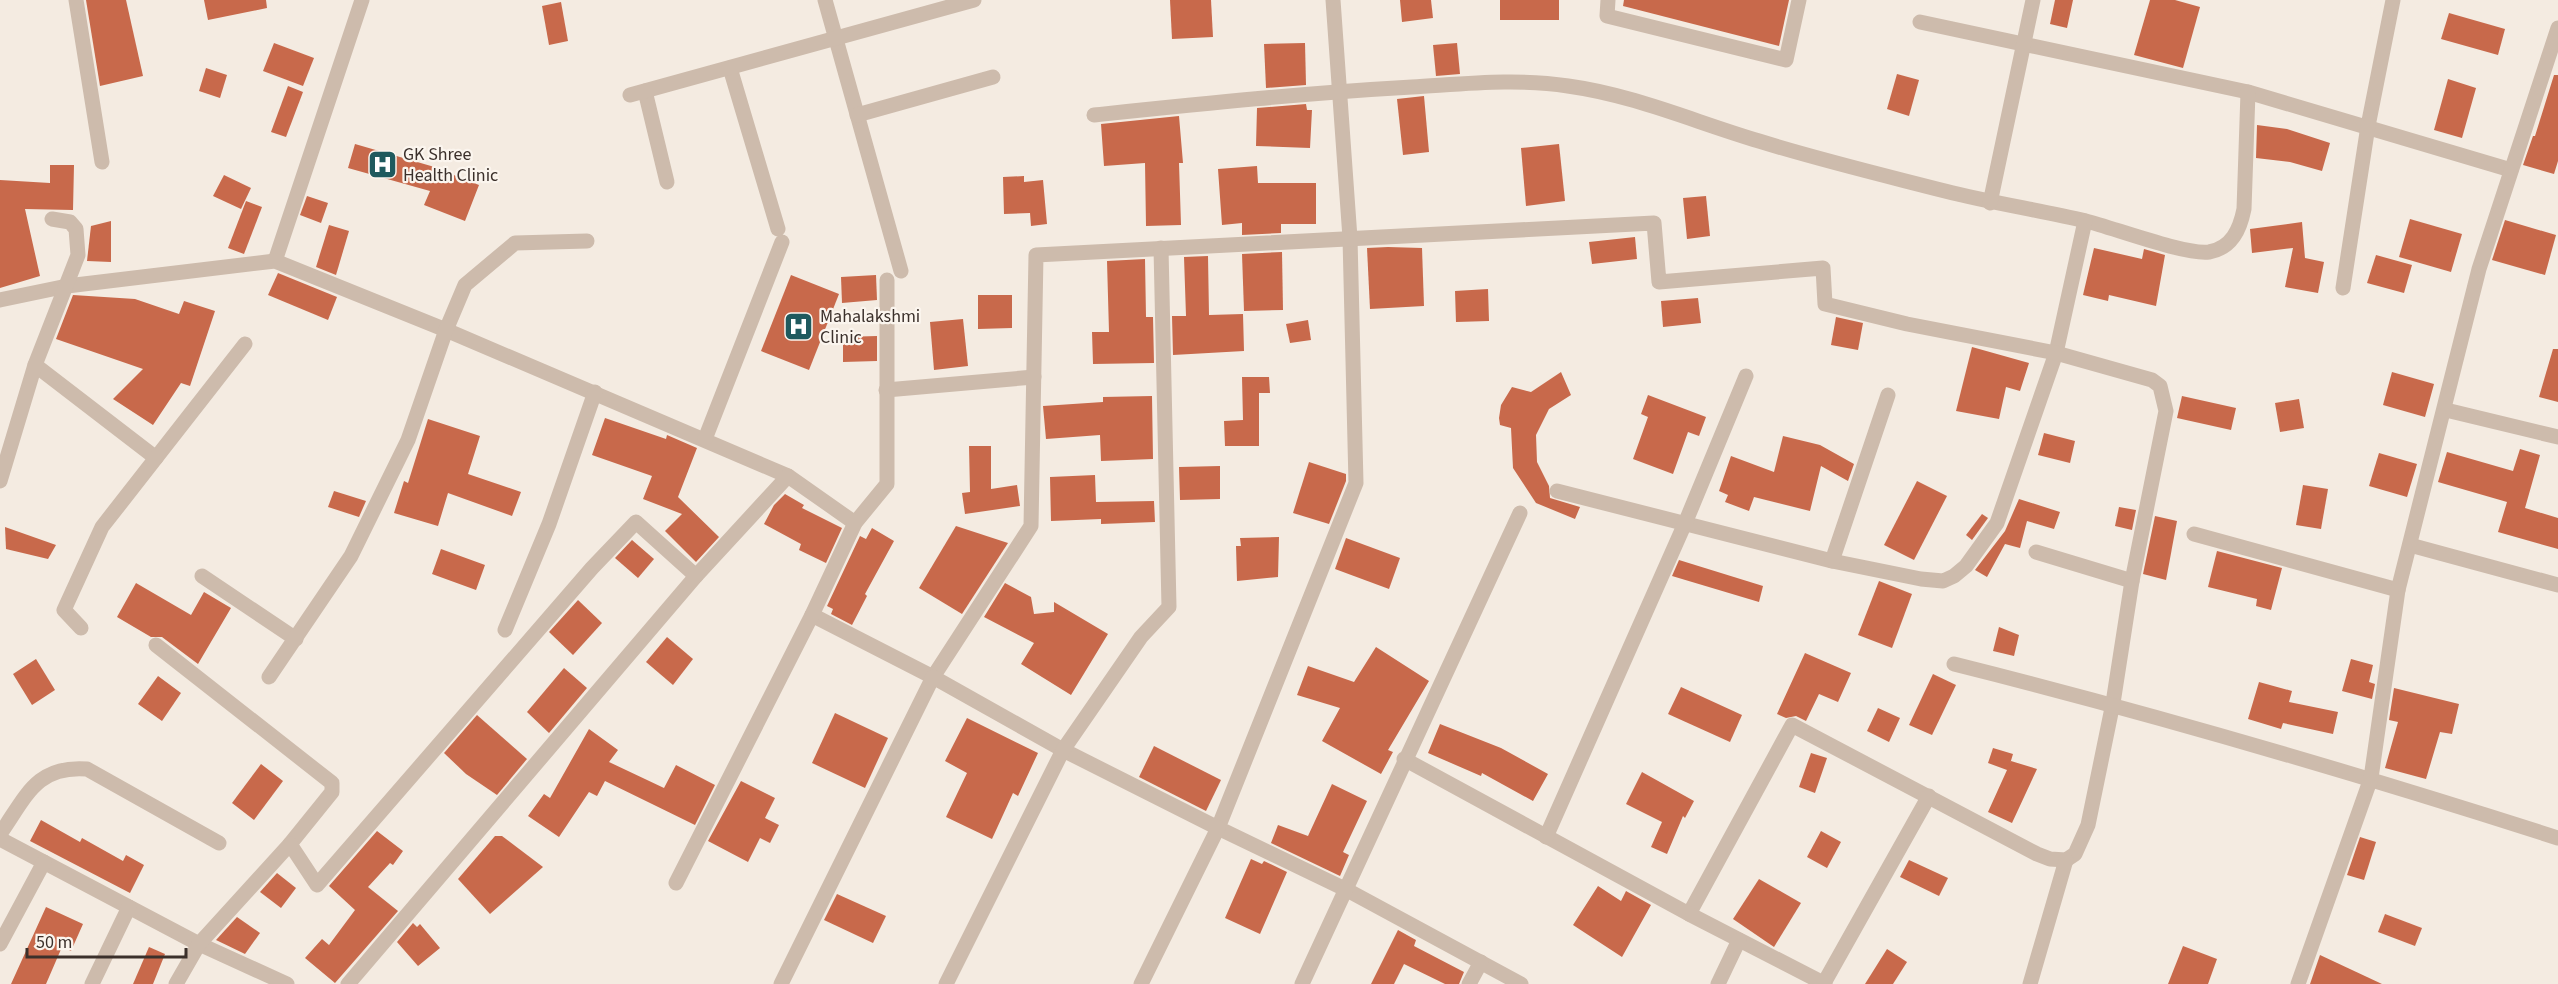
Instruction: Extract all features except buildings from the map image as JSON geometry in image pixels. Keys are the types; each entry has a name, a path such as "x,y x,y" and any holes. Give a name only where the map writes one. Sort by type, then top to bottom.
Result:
{"street":[{"path":"76,0 102,162"},
{"path":"275,261 362,0"},
{"path":"825,0 901,271"},
{"path":"668,182 638,93 974,0"},
{"path":"1141,984 1218,828 1356,483 1350,238 1333,0"},
{"path":"1608,0 1607,16 1786,60 1799,0"},
{"path":"1990,203 2033,0"},
{"path":"2343,288 2368,126 2394,0"},
{"path":"1920,22 2248,92 2511,170"},
{"path":"2298,984 2371,778 2398,590 2446,410 2479,269 2558,28"},
{"path":"705,439 780,236 730,68"},
{"path":"857,115 993,77"},
{"path":"1094,115 1339,91 1504,82 1567,86 1632,99 1760,142 1990,203 2085,221 2189,250 2207,252 2221,248 2235,237 2244,209 2248,92"},
{"path":"0,481 35,365 78,255 76,229 70,222 52,219"},
{"path":"1557,491 1686,521 1832,561 1943,581 1966,566 1997,523 2056,353 2085,221"},
{"path":"781,984 933,677 1030,526 1036,255 1654,223 1659,282 1823,267 1825,304 1907,324 2056,353 2152,380 2160,386 2166,411 2132,581 2113,704 2088,825 2075,854 2066,860 2050,859 2037,854 1792,725 1689,914"},
{"path":"269,677 351,556 403,451 446,330 465,285 515,243 587,241"},
{"path":"946,984 1063,750 1142,637 1169,607 1161,248"},
{"path":"0,300 67,286 275,261 595,392 788,476 855,523"},
{"path":"676,883 812,615 855,523 886,484 887,280"},
{"path":"81,628 64,610 102,527 245,344"},
{"path":"35,365 156,458"},
{"path":"1546,837 1686,521 1746,376"},
{"path":"886,390 1034,377"},
{"path":"505,630 549,524 595,392"},
{"path":"1832,561 1888,395"},
{"path":"2446,410 2558,437"},
{"path":"348,984 696,576 788,476"},
{"path":"1302,984 1347,890 1404,759 1520,513"},
{"path":"290,844 317,885 592,568 636,522 696,576"},
{"path":"2194,534 2398,590"},
{"path":"2410,545 2558,585"},
{"path":"2036,552 2132,581"},
{"path":"202,576 296,639"},
{"path":"812,615 933,677 1063,750 1347,890 1521,984"},
{"path":"156,645 332,783 332,792 290,844 199,944 176,984"},
{"path":"1954,664 2113,704 2371,778 2558,838"},
{"path":"1404,759 1689,914 1824,984 1929,796"},
{"path":"0,834 45,775 68,767 87,769 219,843"},
{"path":"0,839 199,944 285,984"},
{"path":"2030,984 2066,860"},
{"path":"0,944 44,862"},
{"path":"92,984 129,908"},
{"path":"1718,984 1739,940"},
{"path":"1469,984 1481,962"}],"place":[{"name":"GK Shree Health Clinic","path":"382,164"},
{"name":"Mahalakshmi Clinic","path":"799,326"}]}
